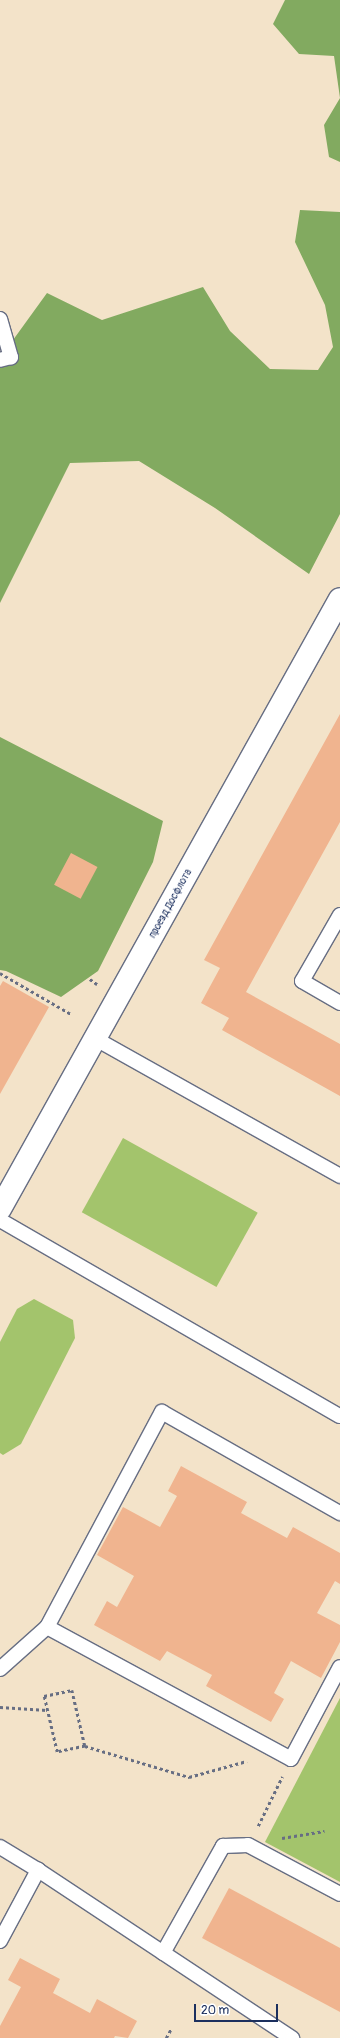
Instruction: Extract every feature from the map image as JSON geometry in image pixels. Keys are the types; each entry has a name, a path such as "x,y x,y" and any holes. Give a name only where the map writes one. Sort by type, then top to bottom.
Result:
{"street":[{"name":"проезд Досфлота","path":"0,1209 340,599"}],"lane":[{"path":"0,319 11,357 0,360"},
{"path":"340,915 302,981 340,1003"},
{"path":"96,1039 340,1176"},
{"path":"0,1220 340,1416"},
{"path":"0,1669 47,1627 162,1412 340,1513"},
{"path":"47,1627 292,1759 340,1667"},
{"path":"163,1953 223,1846 248,1845 340,1894"},
{"path":"0,1847 38,1870 292,2038"},
{"path":"0,1941 38,1870"}],"path":[{"path":"0,974 71,1014"},
{"path":"90,979 98,984"},
{"path":"85,1746 72,1690 44,1696 57,1752 85,1746 189,1777 278,1752"},
{"path":"0,1707 47,1710"},
{"path":"248,1845 292,1759"},
{"path":"248,1845 324,1831"},
{"path":"166,2038 171,2029"}],"green space":[{"path":"285,0 340,0 340,98 334,56 299,54 273,24"},
{"path":"340,98 340,162 329,157 324,125"},
{"path":"300,210 340,212 340,514 309,574 215,508 139,461 70,463 0,603 0,358 47,293 102,320 203,287 230,331 270,369 318,370 333,347 325,305 295,242"},
{"path":"0,737 163,821 153,862 98,971 61,997 6,971 0,970"},
{"path":"123,1138 258,1213 216,1287 82,1212"},
{"path":"34,1299 73,1320 75,1338 21,1444 3,1455 0,1453 0,1342 17,1309"},
{"path":"340,1698 340,1882 265,1842"}],"building":[{"path":"340,714 340,822 246,992 340,1044 340,1096 222,1030 229,1018 201,1003 220,968 204,960"},
{"path":"71,853 97,867 81,899 54,885"},
{"path":"3,981 49,1007 0,1094 0,986"},
{"path":"181,1466 247,1502 241,1513 287,1538 293,1527 340,1553 340,1584 335,1581 317,1613 340,1625 340,1642 321,1678 291,1661 274,1693 284,1699 271,1722 206,1686 212,1675 167,1651 160,1661 94,1625 107,1601 117,1607 134,1576 97,1555 123,1507 160,1527 177,1496 168,1491"},
{"path":"229,1888 340,1948 340,2012 202,1938"},
{"path":"20,1958 60,1979 53,1993 90,2013 97,1999 137,2021 128,2038 115,2036 114,2038 0,2038 0,2026 21,1987 8,1980"}]}
